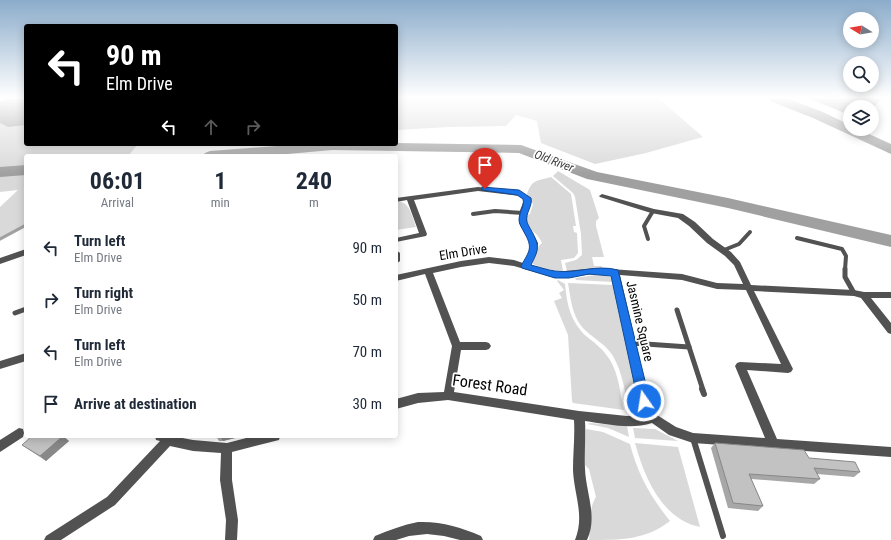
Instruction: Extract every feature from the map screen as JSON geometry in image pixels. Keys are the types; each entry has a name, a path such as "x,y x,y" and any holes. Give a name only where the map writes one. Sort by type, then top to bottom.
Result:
{"street":[{"path":"398,200 473,189 522,194 527,198 528,203 523,213 524,228 534,243 534,252 526,266"},
{"path":"602,196 653,211 680,216 692,224 710,241 724,250 736,264 788,369 740,366 773,443"},
{"path":"398,240 423,234 410,198"},
{"path":"0,261 24,253"},
{"name":"Elm Drive","path":"398,278 476,261 489,260 505,261 555,275 569,275 589,271 615,273"},
{"name":"Elm Drive","path":"428,272 457,346"},
{"name":"Jasmine Square","path":"891,295 864,295 854,293 718,286 682,277 615,273 644,401 653,418 673,431 693,438 891,452"},
{"path":"864,295 891,330"},
{"path":"448,396 457,346 486,346"},
{"path":"0,365 24,358"},
{"name":"Forest Road","path":"398,403 418,398 448,396 579,416 644,422 653,418"},
{"path":"579,416 579,471 585,514 585,528 581,540"},
{"path":"0,447 19,433"},
{"path":"50,540 111,501 164,438 206,446 227,448 267,438"},
{"path":"227,448 226,480 232,520 231,540"},
{"path":"379,540 409,530 436,528 451,531 477,540"}],"lane":[{"path":"473,214 494,211 523,213"},
{"path":"648,240 644,226 653,211"},
{"path":"724,250 739,244 750,232"},
{"path":"797,238 842,249 846,256 845,277 854,293"},
{"path":"15,313 24,310"},
{"path":"677,310 704,394"},
{"path":"631,343 689,347"},
{"path":"693,438 723,536"}],"shaded area":[{"path":"0,123 24,123 24,146 136,146 130,154 24,154 24,228 0,241 0,207 18,190 0,192"},
{"path":"0,123 24,123 24,125 8,127"},
{"path":"398,123 509,123 506,126 398,130"},
{"path":"537,123 687,123 703,137 646,153 595,164 541,143"},
{"path":"558,171 590,190 599,218 596,221 596,226 604,257 592,257 594,266 602,266 602,268 567,271 565,263 576,260 582,255 581,234 575,197 573,193 553,176"},
{"path":"551,177 571,194 576,226 573,226 574,232 577,233 578,253 574,258 561,260 563,271 544,269 533,264 537,250 542,243 528,225 526,216 530,214 533,204 527,194 529,189 536,181"},
{"path":"398,202 401,202 407,206 410,210 416,227 398,230"},
{"path":"602,274 610,277 613,282 576,280 575,278"},
{"path":"558,280 565,284 568,305 576,324 610,360 617,378 624,410 573,403 568,335 554,301 562,298 559,293 564,290 557,281"},
{"path":"568,283 613,285 640,404 640,408 634,415 629,415 622,377 613,356 604,345 581,326 575,315"},
{"path":"587,424 627,426 629,437 608,428"},
{"path":"633,428 655,429 678,441 635,438"},
{"path":"586,429 603,432 630,444 637,466 646,485 656,503 670,521 652,532 632,538 589,540 591,512 593,502 596,497 589,469 583,463"},
{"path":"635,443 678,447 700,527 686,522 665,506 649,482 643,469"}],"building":[{"path":"30,438 61,438 40,456 22,445"},
{"path":"715,443 804,450 809,458 855,462 860,472 814,468 820,479 749,474 763,506 733,503"}],"waterway":[{"path":"835,123 891,150"},
{"name":"Old River","path":"234,154 332,146"},
{"name":"Old River","path":"332,146 521,149 593,176 728,203 891,241"},
{"name":"Old River","path":"0,172 24,170"},
{"path":"0,239 24,226"}],"route":[{"path":"485,189 519,193 527,198 528,203 523,213 523,223 524,228 534,243 534,252 526,266 555,275 569,275 589,271 615,273 644,401"}]}
